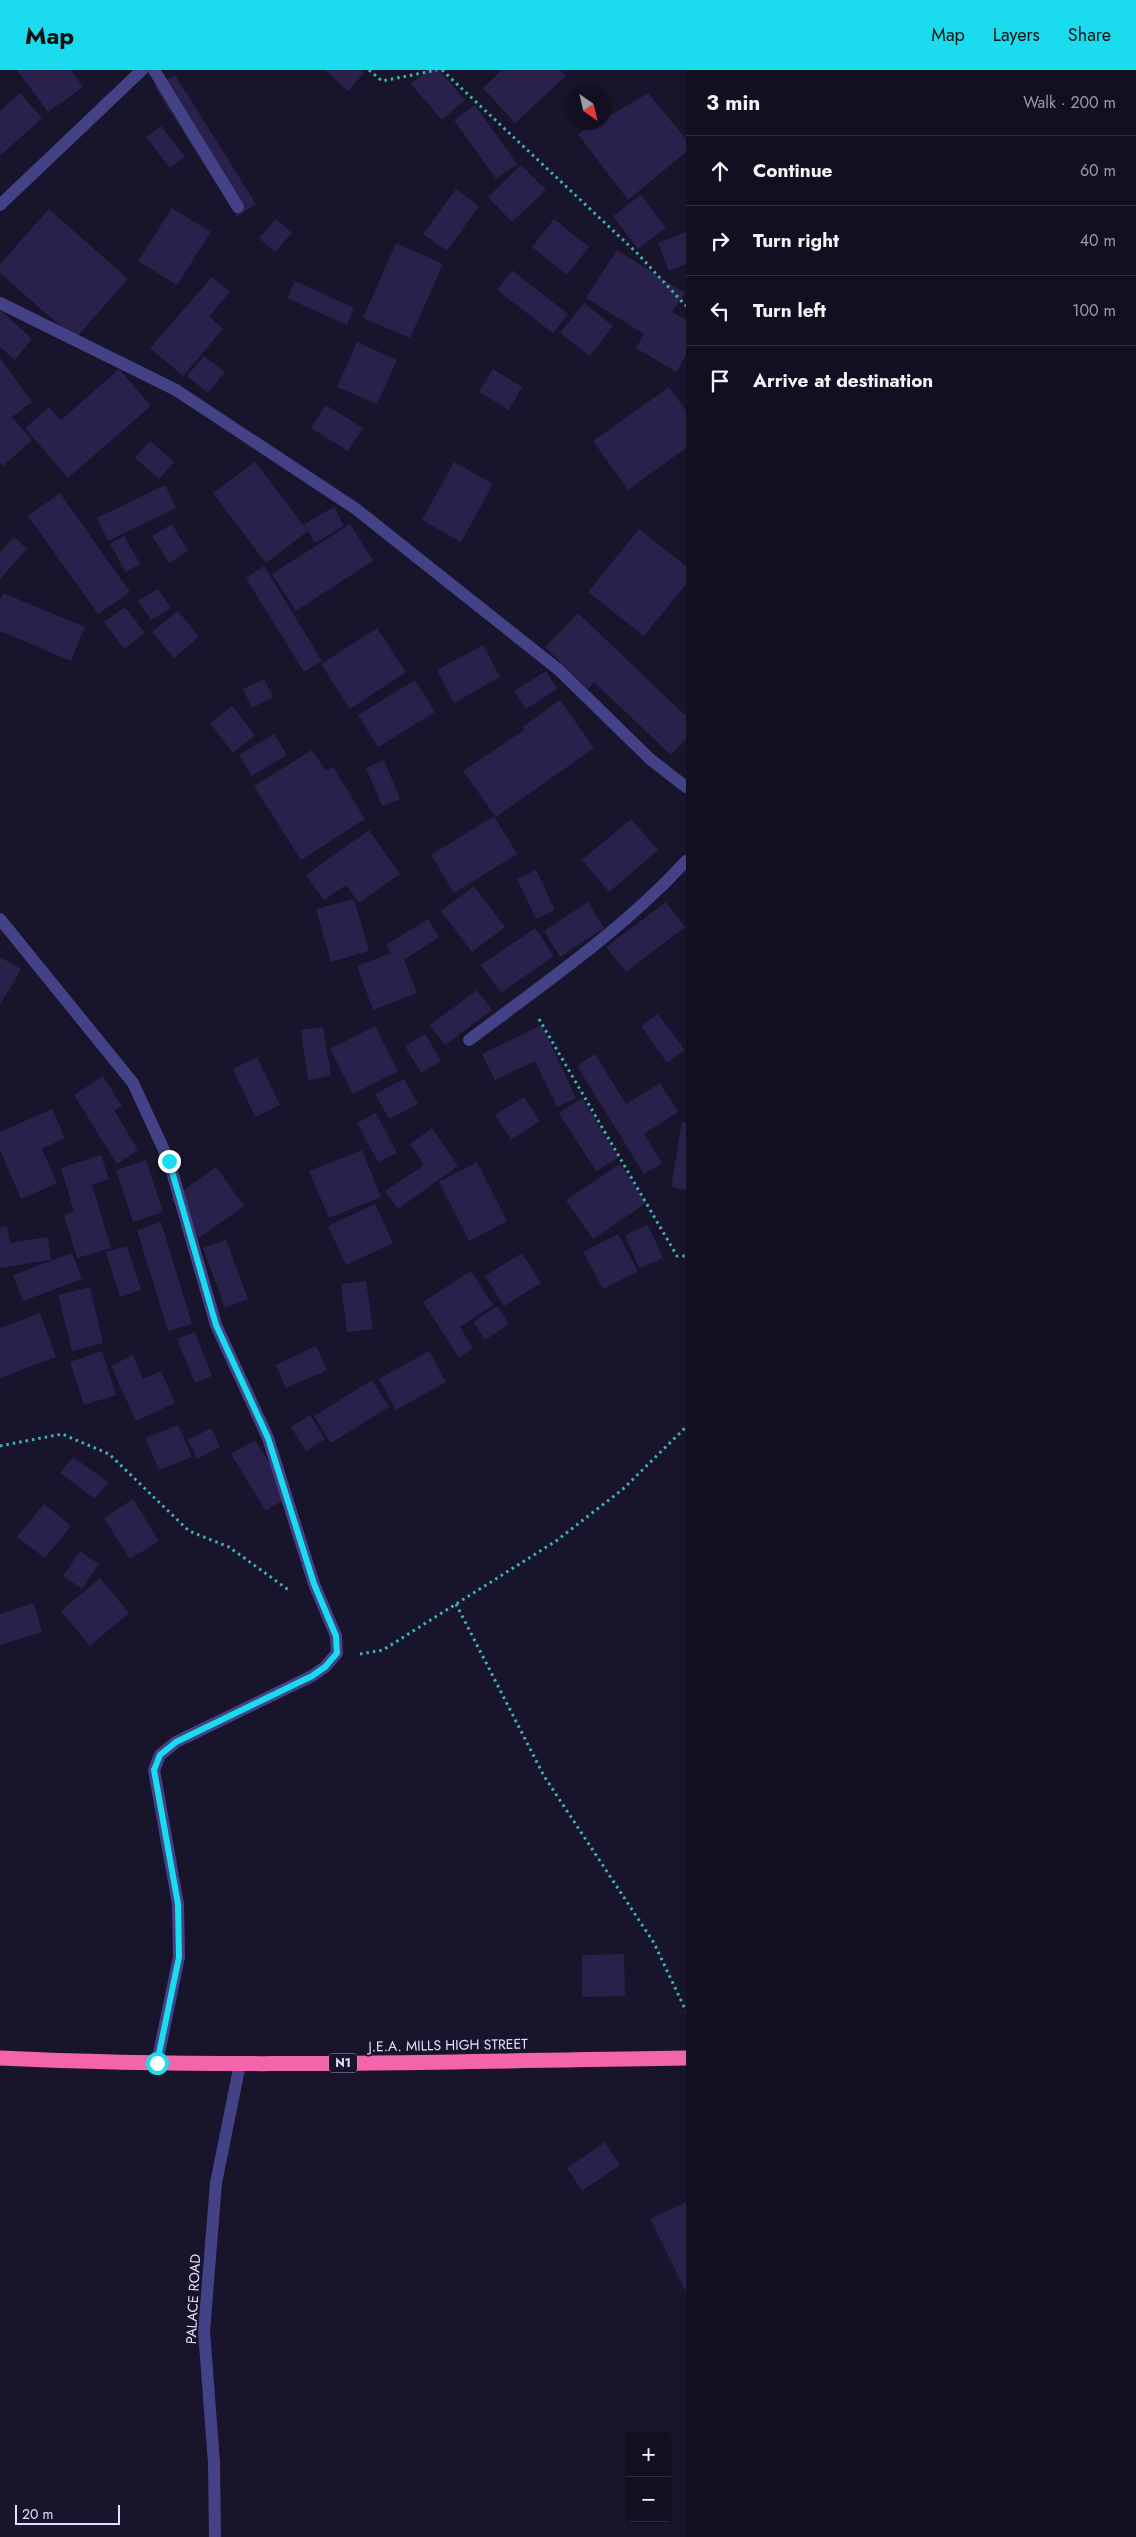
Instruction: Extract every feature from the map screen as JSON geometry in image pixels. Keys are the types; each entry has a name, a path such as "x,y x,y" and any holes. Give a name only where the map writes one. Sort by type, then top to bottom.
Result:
{"highway":[{"name":"J.E.A. MILLS HIGH STREET","path":"0,2058 240,2064 686,2058"}],"street":[{"path":"0,205 142,70"},
{"path":"154,70 238,207"},
{"path":"0,302 176,390 356,509 559,670 650,759 686,787"},
{"path":"469,1040 595,944 661,888 686,861"},
{"path":"0,919 133,1083 169,1161 216,1325 268,1438 314,1584 336,1636 337,1653 325,1667 312,1676 176,1742 160,1755 154,1770 178,1904 179,1957 157,2063"},
{"name":"PALACE ROAD","path":"215,2537 214,2463 204,2331 216,2183 240,2064"}],"path":[{"path":"369,70 382,81 437,70"},
{"path":"442,70 637,253 686,306"},
{"path":"526,997 677,1256 686,1256"},
{"path":"337,1653 361,1654 383,1650 556,1541 623,1489 686,1427"},
{"path":"0,1446 62,1434 109,1454 189,1531 229,1547 329,1619"},
{"path":"456,1604 544,1776 654,1943 686,2011"}],"building":[{"path":"17,70 71,70 83,87 48,112"},
{"path":"325,70 361,70 364,73 348,91"},
{"path":"427,70 439,70 465,100 442,120 411,84"},
{"path":"502,70 560,70 566,76 515,123 483,88"},
{"path":"175,75 256,204 237,217 155,87"},
{"path":"20,93 42,118 0,156 0,111"},
{"path":"648,93 686,139 686,152 628,200 578,134 585,130 611,130 611,115"},
{"path":"475,105 517,164 496,179 454,120"},
{"path":"161,126 185,157 170,168 146,137"},
{"path":"521,165 546,190 512,222 488,197"},
{"path":"456,189 479,206 447,251 423,234"},
{"path":"641,195 666,228 638,249 613,216"},
{"path":"172,208 211,232 177,285 138,261"},
{"path":"49,209 128,279 75,339 0,273 0,264"},
{"path":"276,219 292,233 275,252 259,238"},
{"path":"554,219 589,247 567,275 532,247"},
{"path":"686,232 686,264 669,271 658,243"},
{"path":"396,243 443,264 410,338 363,318"},
{"path":"617,250 685,293 672,312 686,320 686,356 676,372 636,348 644,334 586,298"},
{"path":"512,270 568,314 553,333 497,290"},
{"path":"212,277 230,292 209,316 223,329 183,376 150,348"},
{"path":"295,281 354,308 347,325 287,298"},
{"path":"584,303 613,326 590,356 560,333"},
{"path":"0,310 32,339 15,360 0,347"},
{"path":"357,342 397,360 377,404 337,387"},
{"path":"204,356 225,372 208,393 187,376"},
{"path":"0,358 32,402 12,417 32,440 3,466 0,463 0,403 4,407 0,402"},
{"path":"119,369 151,406 68,478 25,428 49,407 61,420"},
{"path":"493,369 522,387 509,410 479,392"},
{"path":"669,387 686,411 686,448 628,490 593,441"},
{"path":"326,405 363,428 348,451 311,428"},
{"path":"150,441 174,462 159,479 135,458"},
{"path":"255,462 308,531 266,563 213,493"},
{"path":"454,462 493,484 461,542 422,520"},
{"path":"165,485 176,508 108,541 97,518"},
{"path":"60,493 130,592 98,614 28,516"},
{"path":"334,507 344,526 315,543 304,524"},
{"path":"172,524 188,551 169,563 152,536"},
{"path":"350,524 373,561 296,611 272,574"},
{"path":"639,529 686,566 686,584 644,636 588,592"},
{"path":"124,536 140,564 126,572 110,544"},
{"path":"14,537 27,549 0,579 0,552"},
{"path":"264,566 322,661 304,672 246,578"},
{"path":"158,589 171,608 151,620 138,601"},
{"path":"3,593 85,627 71,661 0,631 0,600"},
{"path":"125,607 145,633 124,649 104,622"},
{"path":"178,611 199,637 174,658 152,632"},
{"path":"578,613 686,716 686,739 671,755 594,682 588,689 545,647"},
{"path":"377,628 406,672 350,709 321,664"},
{"path":"483,645 500,677 454,703 437,670"},
{"path":"546,671 557,689 526,709 514,691"},
{"path":"264,679 273,697 252,708 243,689"},
{"path":"415,680 435,712 378,747 358,715"},
{"path":"560,700 594,748 496,817 463,771 524,730 523,727"},
{"path":"232,706 255,735 233,753 210,723"},
{"path":"274,734 287,755 252,776 239,755"},
{"path":"312,750 326,771 333,767 365,819 301,860 254,786"},
{"path":"384,760 400,799 382,806 366,768"},
{"path":"494,816 517,854 454,893 431,855"},
{"path":"631,819 658,850 609,892 582,860"},
{"path":"369,830 400,874 359,903 346,885 324,900 306,875"},
{"path":"536,870 555,910 536,919 517,879"},
{"path":"474,886 505,927 472,952 441,911"},
{"path":"354,899 369,951 331,962 316,909"},
{"path":"588,902 604,928 560,957 544,931"},
{"path":"666,902 685,927 626,972 606,947"},
{"path":"428,919 439,937 404,960 417,993 373,1010 357,966 391,953 386,945"},
{"path":"535,928 554,956 501,993 481,965"},
{"path":"0,957 21,969 0,1005"},
{"path":"477,990 492,1010 445,1045 430,1025"},
{"path":"658,1014 685,1050 667,1063 641,1026"},
{"path":"542,1025 576,1098 557,1107 535,1061 495,1080 482,1054"},
{"path":"375,1026 398,1071 353,1094 330,1049"},
{"path":"323,1027 331,1076 308,1080 301,1030"},
{"path":"425,1034 441,1061 421,1073 405,1046"},
{"path":"595,1054 626,1104 660,1083 678,1112 644,1134 662,1163 644,1174 577,1066"},
{"path":"257,1057 280,1105 255,1117 233,1069"},
{"path":"103,1076 122,1106 114,1110 138,1150 117,1164 74,1095"},
{"path":"404,1079 418,1104 389,1119 375,1094"},
{"path":"524,1097 540,1121 511,1140 495,1115"},
{"path":"582,1098 618,1158 596,1171 559,1113"},
{"path":"52,1109 65,1138 42,1149 57,1183 21,1199 0,1150 0,1132"},
{"path":"376,1113 397,1153 378,1162 357,1123"},
{"path":"682,1122 686,1122 686,1190 671,1187"},
{"path":"432,1128 458,1166 398,1209 385,1191 424,1165 410,1144"},
{"path":"362,1150 381,1197 329,1218 309,1171"},
{"path":"101,1155 109,1179 92,1185 111,1248 77,1258 64,1215 74,1212 61,1168"},
{"path":"146,1160 163,1212 133,1222 116,1170"},
{"path":"477,1162 507,1221 469,1241 439,1182"},
{"path":"620,1164 646,1203 593,1239 566,1200"},
{"path":"216,1167 244,1206 199,1238 171,1199"},
{"path":"375,1204 393,1243 346,1265 328,1226"},
{"path":"161,1222 192,1324 168,1331 137,1230"},
{"path":"648,1225 663,1258 639,1268 625,1235"},
{"path":"7,1226 10,1243 48,1237 51,1260 0,1268 0,1227"},
{"path":"618,1234 638,1271 603,1289 583,1252"},
{"path":"226,1240 248,1299 225,1308 203,1248"},
{"path":"127,1246 141,1290 120,1297 106,1252"},
{"path":"72,1253 82,1279 23,1301 13,1275"},
{"path":"522,1253 541,1283 504,1306 485,1276"},
{"path":"471,1271 493,1305 460,1327 473,1348 459,1358 423,1302"},
{"path":"366,1281 373,1329 347,1332 341,1284"},
{"path":"90,1287 103,1343 72,1351 58,1295"},
{"path":"497,1306 509,1324 485,1340 473,1322"},
{"path":"40,1313 56,1357 0,1378 0,1328"},
{"path":"195,1332 212,1376 195,1383 177,1339"},
{"path":"316,1346 327,1370 286,1388 276,1365"},
{"path":"102,1351 116,1395 84,1405 70,1362"},
{"path":"429,1351 446,1382 396,1410 379,1379"},
{"path":"133,1355 143,1379 161,1371 175,1403 136,1421 111,1366"},
{"path":"372,1380 389,1407 331,1443 314,1416"},
{"path":"310,1415 325,1439 306,1451 291,1427"},
{"path":"178,1425 192,1457 159,1470 145,1438"},
{"path":"211,1428 220,1447 197,1459 188,1440"},
{"path":"255,1440 290,1496 266,1511 231,1454"},
{"path":"73,1457 108,1482 95,1499 60,1473"},
{"path":"133,1499 159,1541 130,1559 104,1518"},
{"path":"44,1504 71,1526 45,1558 17,1537"},
{"path":"80,1551 99,1564 82,1589 63,1576"},
{"path":"100,1578 129,1613 90,1646 61,1611"},
{"path":"34,1603 42,1632 0,1645 0,1614"},
{"path":"624,1954 625,1996 582,1997 582,1955"},
{"path":"605,2142 620,2165 582,2191 567,2168"},
{"path":"686,2202 686,2292 650,2219"}],"route":[{"path":"157,2063 179,1957 178,1904 154,1770 160,1755 176,1742 312,1676 325,1667 337,1653 336,1636 314,1584 268,1438 216,1325 169,1161"}]}
